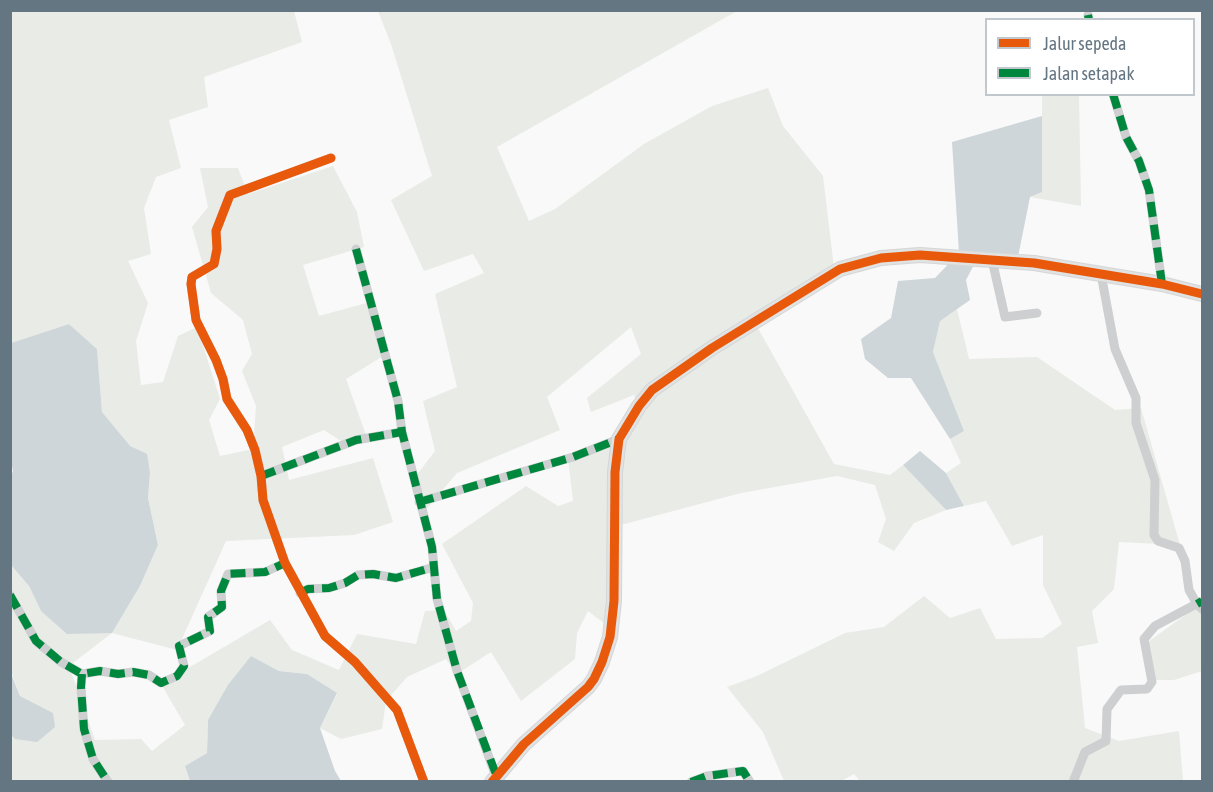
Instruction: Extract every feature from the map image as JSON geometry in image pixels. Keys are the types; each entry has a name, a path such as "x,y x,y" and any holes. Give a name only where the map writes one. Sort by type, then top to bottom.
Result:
{"street":[{"path":"1114,96 1126,137 1139,161 1149,190 1162,284"},
{"path":"331,158 231,195 216,231 217,249 214,264 192,278 196,320 216,360 227,399 247,430 255,450 263,500 285,563 325,636 354,662 397,710 424,782"},
{"path":"356,249 398,401 402,432 432,547 437,599 457,671 496,780"},
{"path":"496,780 524,744 588,687 602,662 610,637 614,601 615,472 619,439 639,405 652,390 712,348 840,269 881,258 920,255 1034,263 1162,284 1203,294"},
{"path":"992,260 1005,317 1037,312"},
{"path":"1074,782 1085,752 1106,741 1107,709 1121,690 1147,689 1152,682 1144,639 1155,626 1201,605 1189,590 1185,561 1179,548 1158,541 1154,535 1155,480 1136,423 1136,398 1115,349 1101,274"},
{"path":"261,477 356,440 402,432"},
{"path":"419,502 573,457 619,439"},
{"path":"10,595 36,641 61,662 82,674 100,671 118,674 133,672 149,675 160,682 177,676 184,666 179,646 210,631 207,617 222,607 221,591 228,574 265,572 285,563"},
{"path":"300,593 308,589 329,588 345,583 358,575 374,574 396,578 434,567"},
{"path":"82,674 84,729 93,759 108,782"},
{"path":"691,782 707,776 743,771 750,782"}],"shaded area":[{"path":"10,11 294,11 302,42 204,77 208,107 169,120 181,168 156,177 144,208 151,254 128,261 148,303 136,341 141,385 163,382 178,336 197,327 220,399 209,420 220,456 253,449 256,406 242,371 252,354 243,320 211,293 192,227 208,207 200,168 238,168 248,194 333,166 357,212 364,247 303,265 319,316 370,302 383,356 346,379 366,435 341,441 324,430 282,447 289,480 373,458 393,522 354,535 226,541 177,650 112,633 140,586 158,545 148,498 150,473 102,412 97,349 69,324 11,343"},
{"path":"378,11 737,11 497,147 529,221 555,209 644,144 712,106 768,88 783,126 823,176 834,268 754,321 834,464 890,475 903,465 946,510 914,523 894,551 878,542 886,519 875,485 837,476 741,493 617,526 617,633 588,611 577,633 575,659 521,701 491,652 457,674 446,659 407,677 386,701 382,729 341,739 320,728 337,694 307,674 279,671 251,656 208,720 207,753 185,766 190,781 11,781 11,735 15,739 52,713 20,696 11,671 11,565 29,586 41,611 112,633 69,666 95,740 141,739 152,751 185,725 161,684 270,620 292,650 339,670 357,634 416,644 425,611 444,610 456,631 471,621 473,603 442,544 526,486 558,506 573,501 568,458 629,432 639,413 634,395 591,412 587,398 641,354 631,327 547,397 560,430 457,473 425,511 416,476 435,451 423,401 457,387 435,294 484,273 473,254 424,271 391,200 432,176 391,44"},
{"path":"1042,96 1079,96 1081,206 1030,197 1042,192"},
{"path":"1042,116 1042,192 1030,197 1018,257 978,257 966,280 970,300 940,321 933,352 964,431 950,439 911,378 888,378 865,359 861,339 891,318 898,281 935,278 959,253 952,142"},
{"path":"957,309 969,359 1037,357 1115,410 1141,408 1180,545 1119,542 1114,589 1092,611 1098,643 1077,647 1085,728 1119,741 1179,731 1183,781 861,782 854,774 841,781 784,781 763,732 727,687 757,676 845,633 884,627 924,596 950,618 980,608 996,639 1042,638 1062,624 1043,585 1043,535 1012,546 986,501 964,506 946,473 961,463 950,439 964,431 933,352 940,320"},
{"path":"69,324 97,349 102,412 130,446 147,454 150,473 148,498 158,545 140,586 112,633 67,634 41,611 29,586 11,565 10,478 13,471 10,457 11,343"},
{"path":"920,451 946,473 964,506 946,510 903,465"},
{"path":"1202,603 1202,671 1174,680 1155,680 1141,647"},
{"path":"251,656 279,671 307,674 337,693 320,728 335,771 341,781 190,781 185,766 207,753 208,720 228,685"},
{"path":"10,671 20,696 53,713 55,727 37,742 15,739 11,735"}],"marked path":[{"path":"1114,96 1126,137 1139,161 1149,190 1162,284"},
{"path":"356,249 398,401 402,432 432,547 437,599 457,671 497,777"},
{"path":"261,476 356,440 402,432"},
{"path":"419,502 573,457 619,439"},
{"path":"10,595 36,641 61,662 82,674 100,671 118,674 133,672 149,675 161,683 177,676 184,666 179,646 210,631 208,617 222,607 221,591 228,574 265,572 285,563"},
{"path":"300,593 308,589 329,588 345,583 358,575 373,574 396,578 434,567"},
{"path":"1197,604 1202,601"},
{"path":"82,674 84,729 93,759 108,782"},
{"path":"691,782 707,776 743,771 750,782"}],"cycle path":[{"path":"331,158 230,195 216,231 217,249 214,264 192,277 196,320 216,360 227,399 247,430 255,450 261,476 263,500 285,563 325,636 355,662 397,710 424,782"},
{"path":"492,782 524,744 594,679 610,637 614,601 615,472 619,439 639,406 652,390 712,348 840,269 881,258 920,255 1034,263 1162,284 1202,294"}]}
